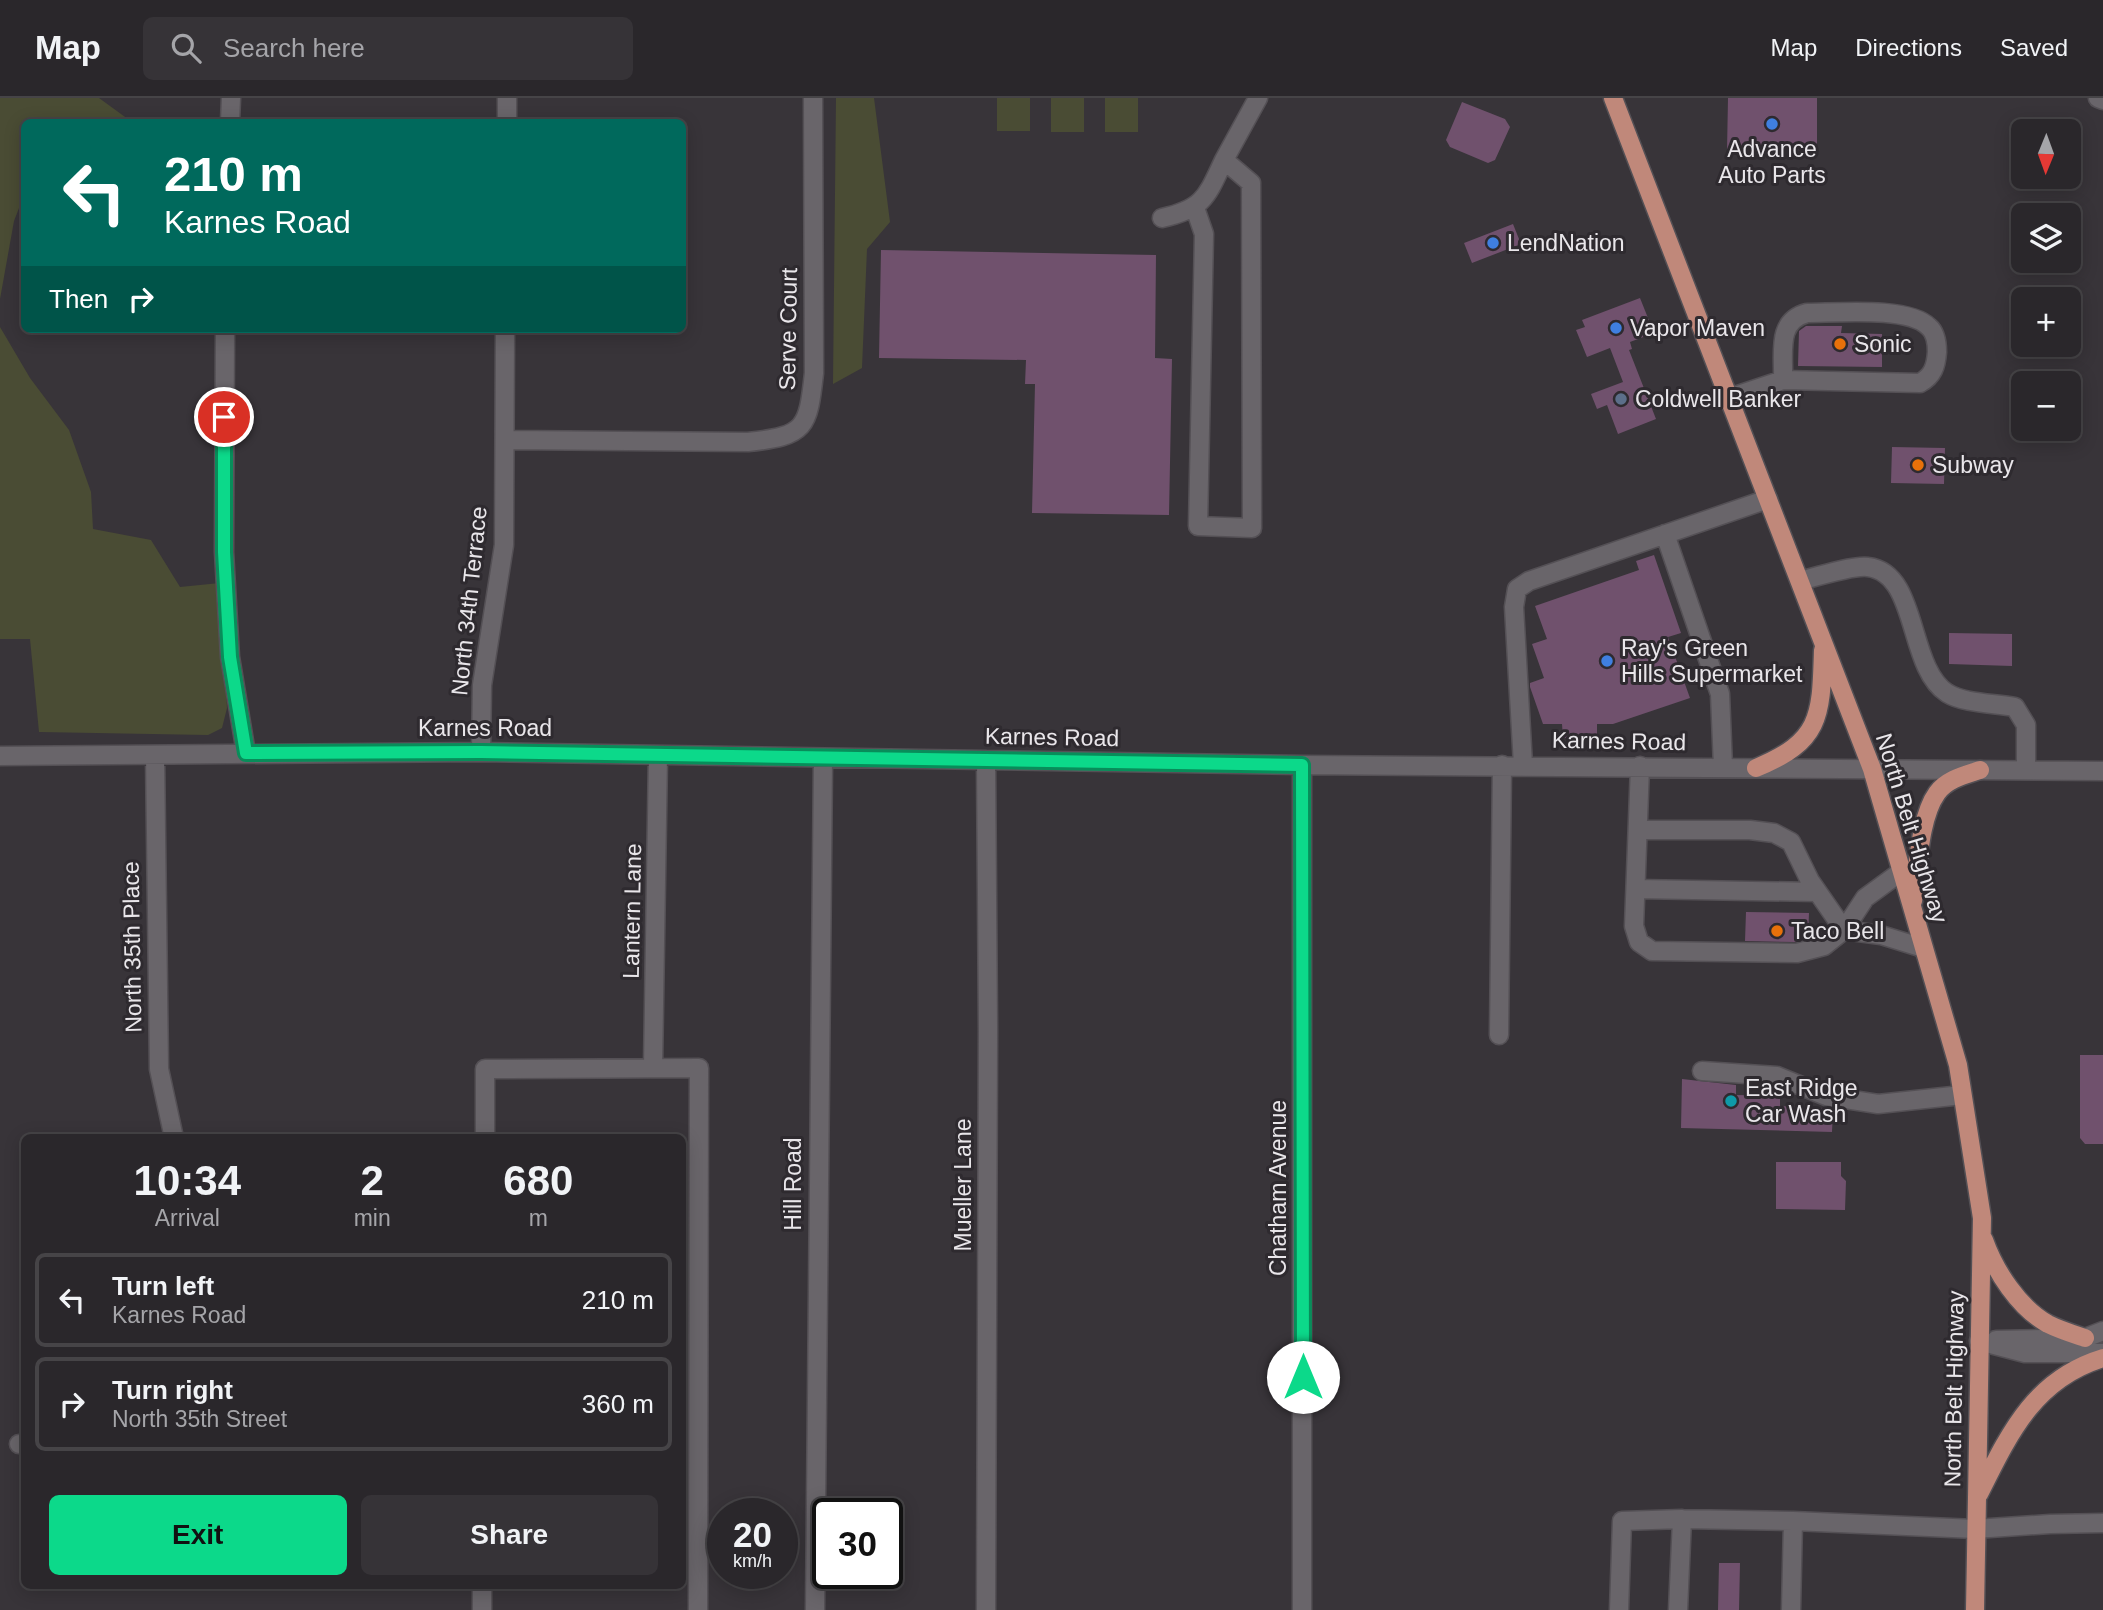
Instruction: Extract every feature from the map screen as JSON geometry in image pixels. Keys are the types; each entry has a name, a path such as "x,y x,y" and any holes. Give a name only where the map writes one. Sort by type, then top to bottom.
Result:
{"main road":[{"name":"North Belt Highway","path":"1613,98 1872,769 1958,1065 1982,1218 1975,1610"},
{"path":"1756,768 1801,744 1814,723 1822,702 1824,643"},
{"path":"1912,908 1927,813 1938,791 1955,778 1980,770"},
{"path":"1982,1234 1989,1254 2006,1283 2028,1308 2047,1324 2085,1338"},
{"path":"1976,1500 2011,1430 2031,1404 2058,1378 2103,1355"}],"street":[{"path":"230,119 231,98"},
{"path":"506,119 507,98"},
{"name":"Serve Court","path":"505,440 748,442 777,439 796,432 809,414 814,373 813,98"},
{"path":"1162,218 1195,208 1206,198 1258,98"},
{"path":"2098,98 2103,100"},
{"path":"1195,208 1204,234 1198,526 1252,528 1251,183 1224,160"},
{"path":"1729,398 1783,380 1920,383 1929,378 1934,370 1937,345 1935,336 1931,327 1919,320 1900,315 1807,313 1796,316 1788,322 1784,335 1783,380"},
{"path":"225,333 224,552 230,657 246,753"},
{"name":"North 34th Terrace","path":"481,752 482,685 504,545 505,333"},
{"path":"1523,765 1514,607 1517,589 1529,581 1768,499"},
{"path":"1665,534 1720,694 1723,767"},
{"path":"1800,581 1867,567 1889,575 1904,600 1923,659 1941,687 1947,693 1967,700 2015,707 2026,725 2026,770"},
{"name":"Karnes Road","path":"0,756 481,752 1302,765 2103,771"},
{"name":"North 35th Place","path":"155,755 159,1069 173,1134"},
{"name":"Lantern Lane","path":"653,1067 658,755"},
{"name":"Hill Road","path":"815,1610 823,759"},
{"name":"Mueller Lane","path":"986,760 986,1610"},
{"name":"Chatham Avenue","path":"1302,765 1302,1610"},
{"path":"1499,1035 1502,765"},
{"path":"1640,766 1634,926 1639,942 1652,951 1797,953 1824,946 1844,930 1865,898 1902,871"},
{"path":"1639,830 1750,830 1774,833 1790,842 1817,892 1844,930 1881,935 1923,948"},
{"path":"1636,889 1817,892"},
{"path":"485,1134 485,1069 699,1068 698,1610"},
{"path":"1702,1071 1777,1076 1826,1096 1878,1104 1962,1095"},
{"path":"1979,1341 2085,1338 2103,1331"},
{"path":"1979,1341 2025,1353 2103,1355"},
{"path":"1678,1610 1682,1519"},
{"path":"1619,1610 1622,1521 1793,1521 1975,1529 2103,1523"},
{"path":"1791,1610 1793,1521"},
{"path":"482,1589 482,1610"}],"green space":[{"path":"0,98 99,98 128,119 21,119 21,203 14,221 0,299"},
{"path":"836,98 874,98 890,222 867,249 862,368 833,384"},
{"path":"997,98 1030,98 1030,131 997,131"},
{"path":"1051,98 1084,98 1084,132 1051,132"},
{"path":"1105,98 1138,98 1138,132 1105,132"},
{"path":"0,327 30,378 69,430 91,492 93,529 151,540 180,587 220,583 227,708 222,728 208,735 39,732 30,639 0,639"}],"building":[{"name":"Advance Auto Parts","path":"1728,98 1817,98 1817,150 1727,151"},
{"path":"1462,102 1505,119 1510,127 1495,160 1488,163 1450,147 1446,140"},
{"name":"LendNation","path":"1513,224 1521,244 1472,263 1464,243"},
{"path":"881,250 1156,255 1155,358 1172,359 1169,515 1032,513 1035,384 1025,384 1026,360 879,358"},
{"path":"1640,298 1654,333 1630,342 1632,349 1629,350 1656,419 1618,434 1607,405 1597,409 1591,394 1623,382 1610,348 1587,357 1576,330 1585,327 1582,320"},
{"name":"Sonic","path":"1806,326 1842,326 1841,333 1882,334 1882,367 1798,366 1799,331"},
{"name":"Subway","path":"1892,447 1945,448 1944,484 1891,483"},
{"name":"Ray's Green Hills Supermarket","path":"1654,555 1681,633 1668,637 1690,698 1613,724 1597,724 1597,738 1563,738 1562,724 1543,724 1530,687 1530,683 1544,678 1532,644 1547,639 1535,606 1639,570 1636,561"},
{"path":"1949,633 2012,634 2012,666 1949,664"},
{"name":"Taco Bell","path":"1746,912 1809,913 1808,938 1796,942 1745,941"},
{"path":"2080,1055 2103,1055 2103,1144 2085,1144 2080,1138"},
{"name":"East Ridge Car Wash","path":"1682,1079 1736,1085 1736,1095 1780,1096 1780,1106 1833,1109 1832,1132 1681,1128"},
{"path":"1776,1162 1841,1162 1841,1176 1846,1181 1845,1210 1776,1209"},
{"path":"1719,1563 1740,1563 1739,1610 1718,1610"}],"place":[{"name":"Advance Auto Parts","path":"1772,124"},
{"name":"LendNation","path":"1493,243"},
{"name":"Vapor Maven","path":"1616,328"},
{"name":"Sonic","path":"1840,344"},
{"name":"Coldwell Banker","path":"1621,399"},
{"name":"Subway","path":"1918,465"},
{"name":"Ray's Green Hills Supermarket","path":"1607,661"},
{"name":"Taco Bell","path":"1777,931"},
{"name":"East Ridge Car Wash","path":"1731,1101"}],"route":[{"path":"224,417 224,552 230,657 246,753 481,752 1302,765 1303,1377"}]}
